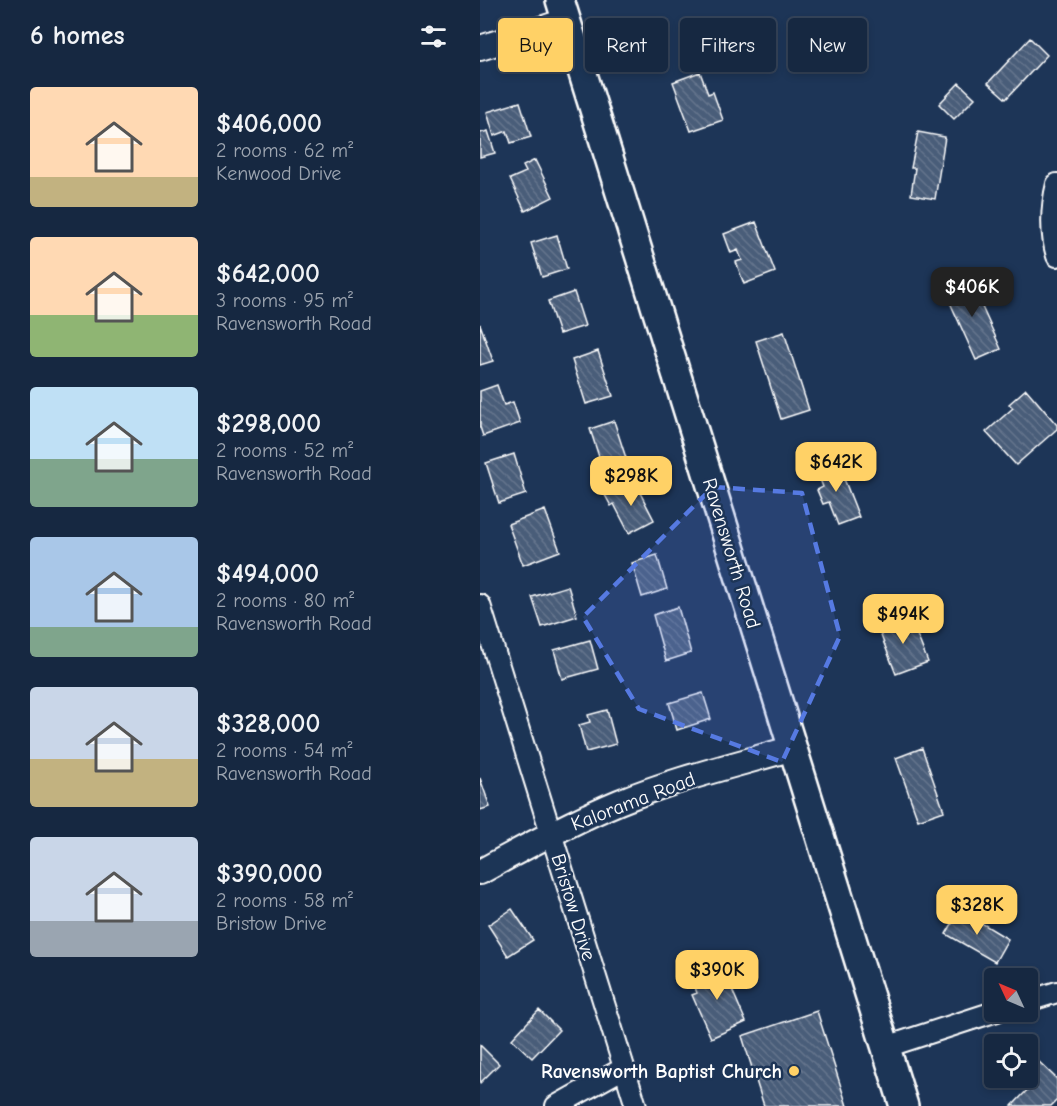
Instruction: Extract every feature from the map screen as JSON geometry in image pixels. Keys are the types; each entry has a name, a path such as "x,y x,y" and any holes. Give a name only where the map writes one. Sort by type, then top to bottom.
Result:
{"main road":[{"name":"Ravensworth Road","path":"563,10 904,1106"}],"street":[{"path":"480,48 563,10"},
{"path":"1057,184 1052,204 1051,224 1057,256"},
{"name":"Bristow Drive","path":"480,605 636,1106"},
{"name":"Kalorama Road","path":"480,872 551,833 641,794 793,748"},
{"path":"1038,998 1057,992"},
{"path":"886,1047 984,1015"},
{"path":"556,1106 624,1068"}],"highlighted area":[{"path":"713,487 802,493 840,636 782,762 639,709 583,617"}],"building":[{"path":"1030,38 1047,55 1006,99 988,83"},
{"path":"700,72 708,94 713,92 723,120 691,131 673,82"},
{"path":"959,83 975,98 954,119 939,104"},
{"path":"520,102 531,137 511,143 507,131 494,136 487,112"},
{"path":"488,131 495,153 480,157 480,133"},
{"path":"918,132 945,137 935,199 911,195 915,168 911,168"},
{"path":"535,160 553,197 525,211 510,179 526,172 523,166"},
{"path":"756,222 775,272 744,284 736,262 742,260 738,250 731,253 724,234"},
{"path":"557,235 567,269 542,277 531,243"},
{"path":"968,276 1001,349 976,360 943,287"},
{"path":"574,292 585,326 559,334 548,301"},
{"path":"480,324 493,361 480,365"},
{"path":"784,332 809,410 781,419 756,341"},
{"path":"598,351 613,396 586,404 572,360"},
{"path":"497,385 504,405 513,402 520,423 483,436 480,427 480,391"},
{"path":"1026,389 1057,425 1057,429 1016,465 986,432 1013,408 1009,404"},
{"path":"614,421 626,458 602,466 590,429"},
{"path":"514,454 526,494 499,503 486,463"},
{"path":"837,461 859,517 838,525 829,502 823,504 817,490 823,487 816,469"},
{"path":"634,481 654,520 629,533 614,504 611,506 605,495"},
{"path":"545,510 560,551 523,565 508,524"},
{"path":"657,555 667,589 642,597 632,563"},
{"path":"568,586 577,616 542,627 532,597"},
{"path":"678,607 691,653 666,661 653,615"},
{"path":"909,615 928,662 896,674 878,628"},
{"path":"590,640 598,669 562,679 554,650"},
{"path":"703,693 711,719 677,730 669,703"},
{"path":"607,710 616,744 586,752 579,725 590,722 588,715"},
{"path":"922,748 944,811 918,820 896,758"},
{"path":"480,778 490,807 480,810"},
{"path":"512,909 533,940 508,956 488,925"},
{"path":"960,910 1008,939 995,962 946,934"},
{"path":"721,964 746,1022 711,1038 692,995 697,993 691,977"},
{"path":"539,1010 559,1030 532,1058 512,1039"},
{"name":"Ravensworth Baptist Church","path":"817,1011 847,1106 764,1106 742,1036"},
{"path":"480,1045 499,1064 480,1083"},
{"path":"1038,1061 1057,1079 1057,1100 1051,1106 1012,1106 1029,1088 1038,1088"}],"place":[{"name":"Ravensworth Baptist Church","path":"794,1071"}]}
